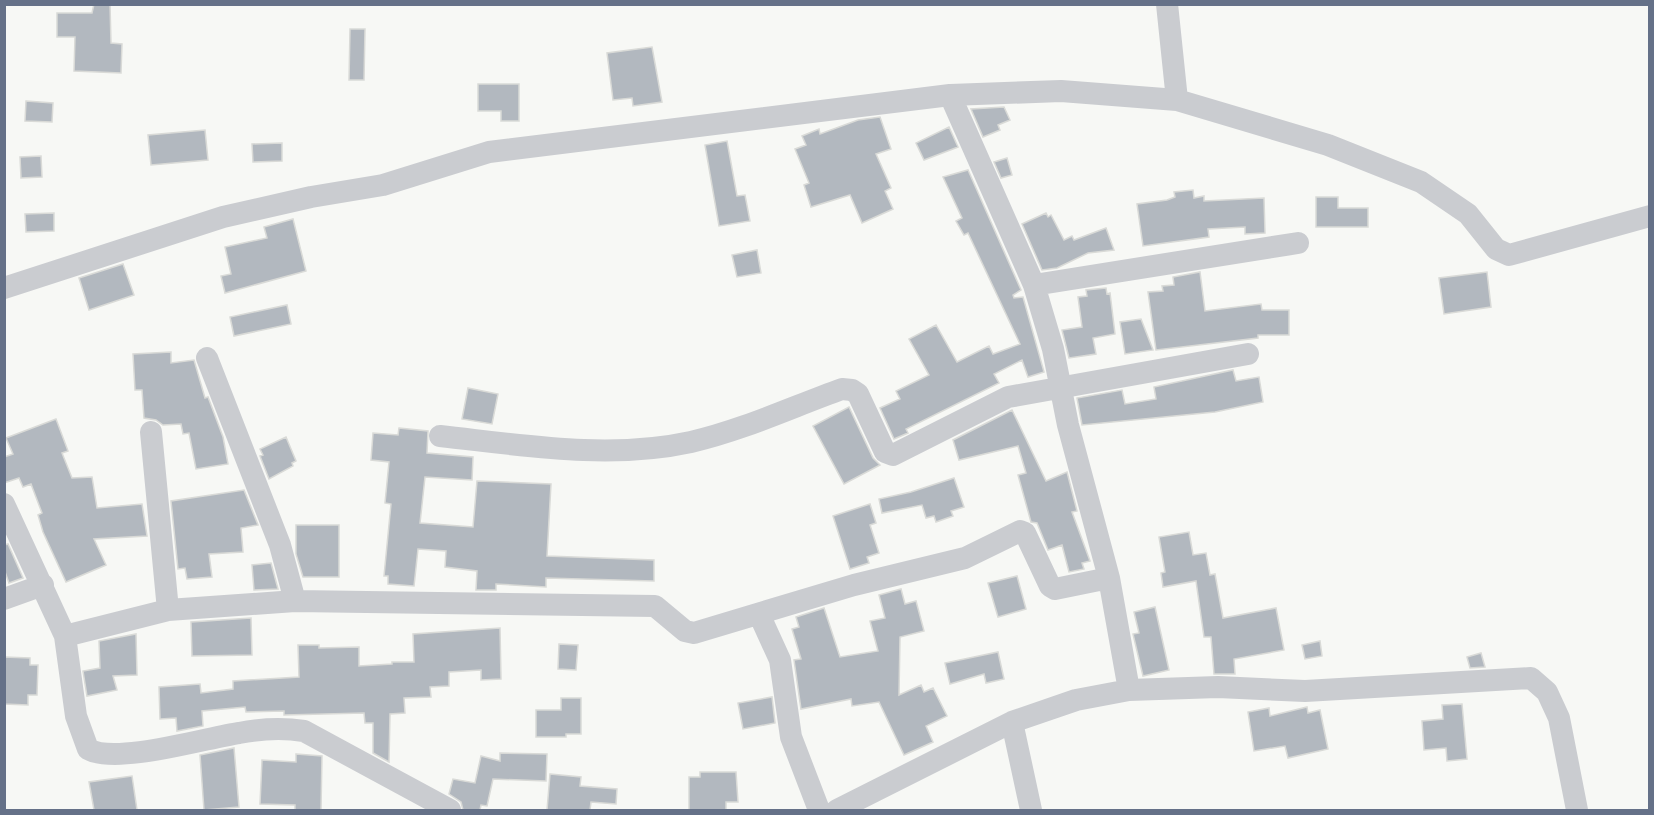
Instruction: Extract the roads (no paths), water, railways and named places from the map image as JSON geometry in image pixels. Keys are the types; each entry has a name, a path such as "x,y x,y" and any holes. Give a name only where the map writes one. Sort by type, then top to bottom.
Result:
{"street":[{"path":"1167,4 1177,100"},
{"path":"4,288 223,217 311,197 383,185 489,152 950,95 1061,91 1177,100 1328,145 1421,182 1468,214 1496,249 1509,255 1650,216"},
{"path":"950,95 1034,285 1053,349 1068,425 1110,578 1129,690"},
{"path":"1034,285 1298,243"},
{"path":"440,436 565,449 627,449 669,445 710,436 842,389 852,390 858,394 885,452 893,455 1008,397 1248,354"},
{"path":"207,358 280,545 295,601"},
{"path":"151,432 168,610"},
{"path":"4,504 65,636 81,734 88,749 96,754 176,746 240,732 298,730 333,745 450,810"},
{"path":"65,636 168,610 295,601 655,606 686,631 694,633 854,585 965,558 1020,531 1025,532 1050,586 1055,589 1110,578"},
{"path":"4,599 43,585"},
{"path":"759,614 780,660 790,736 819,810"},
{"path":"837,810 1012,722 1076,700 1129,690 1218,687 1305,691 1531,678 1547,692 1559,718 1577,808"},
{"path":"1012,722 1031,810"}]}
